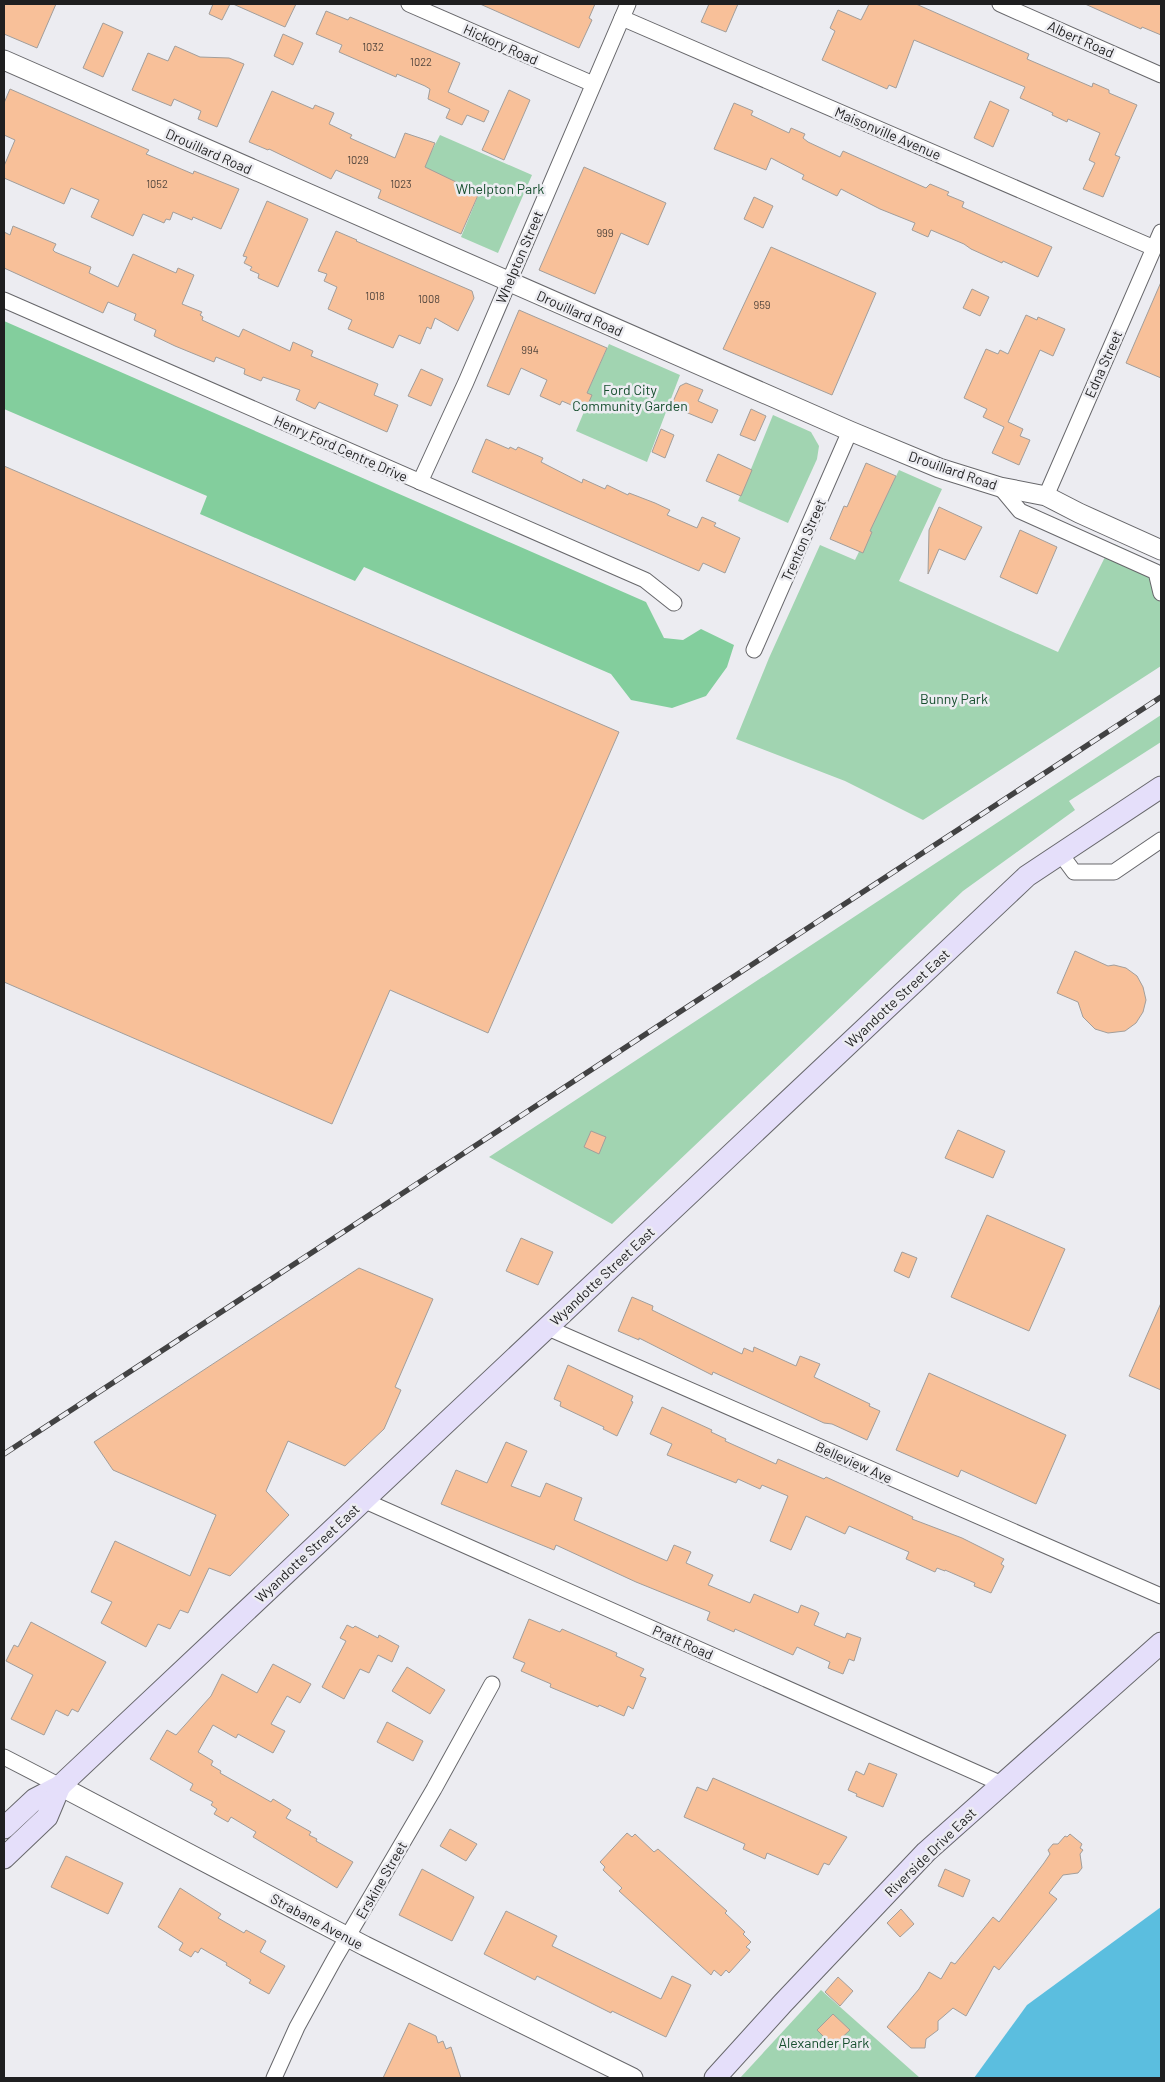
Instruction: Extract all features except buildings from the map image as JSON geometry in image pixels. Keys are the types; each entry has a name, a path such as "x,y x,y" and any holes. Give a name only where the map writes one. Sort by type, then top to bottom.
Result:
{"main road":[{"name":"Wyandotte Street East","path":"4,1828 35,1799 60,1786 1026,876 1161,787"},
{"name":"Riverside Drive East","path":"715,2078 926,1852 1161,1643"},
{"name":"Wyandotte Street East","path":"4,1858 47,1817 60,1786"}],"street":[{"name":"Hickory Road","path":"409,4 592,84"},
{"name":"Whelpton Street","path":"420,482 509,282 592,84 628,4"},
{"name":"Albert Road","path":"1000,4 1161,75"},
{"name":"Maisonville Avenue","path":"622,18 1154,248"},
{"name":"Drouillard Road","path":"4,60 850,431 939,468 1000,487 1046,496 1161,550"},
{"name":"Edna Street","path":"1046,496 1161,232"},
{"name":"Henry Ford Centre Drive","path":"4,300 645,580 674,603"},
{"name":"Trenton Street","path":"754,650 850,431"},
{"path":"1000,487 1020,511 1156,572 1161,593"},
{"path":"1060,854 1074,872 1114,872 1161,840"},
{"name":"Belleview Ave","path":"548,1328 1161,1596"},
{"name":"Pratt Road","path":"363,1500 1002,1784"},
{"name":"Erskine Street","path":"274,2078 297,2027 492,1684"},
{"name":"Strabane Avenue","path":"4,1757 348,1937 633,2078"}],"green space":[{"name":"Whelpton Park","path":"440,135 532,175 498,253 461,237 478,196 421,172"},
{"path":"4,321 646,602 664,638 683,640 701,629 734,645 727,667 706,696 672,708 631,700 611,674 364,567 355,581 200,514 207,496 4,409"},
{"name":"Ford City Community Garden","path":"609,344 680,375 647,462 576,431 591,395 587,393"},
{"path":"773,415 811,432 819,446 817,459 788,523 738,501"},
{"name":"Bunny Park","path":"899,470 942,489 899,581 1058,652 1104,559 1114,544 1161,566 1161,666 923,820 845,781 736,739 769,658 820,545 855,560"},
{"path":"1161,715 1161,742 1069,801 1075,810 963,891 612,1224 489,1157"},
{"name":"Alexander Park","path":"821,1990 920,2078 740,2078"}],"water":[{"path":"1161,1907 1161,2078 974,2078 1027,2005"}],"railway":[{"path":"4,1454 1161,697"}]}
